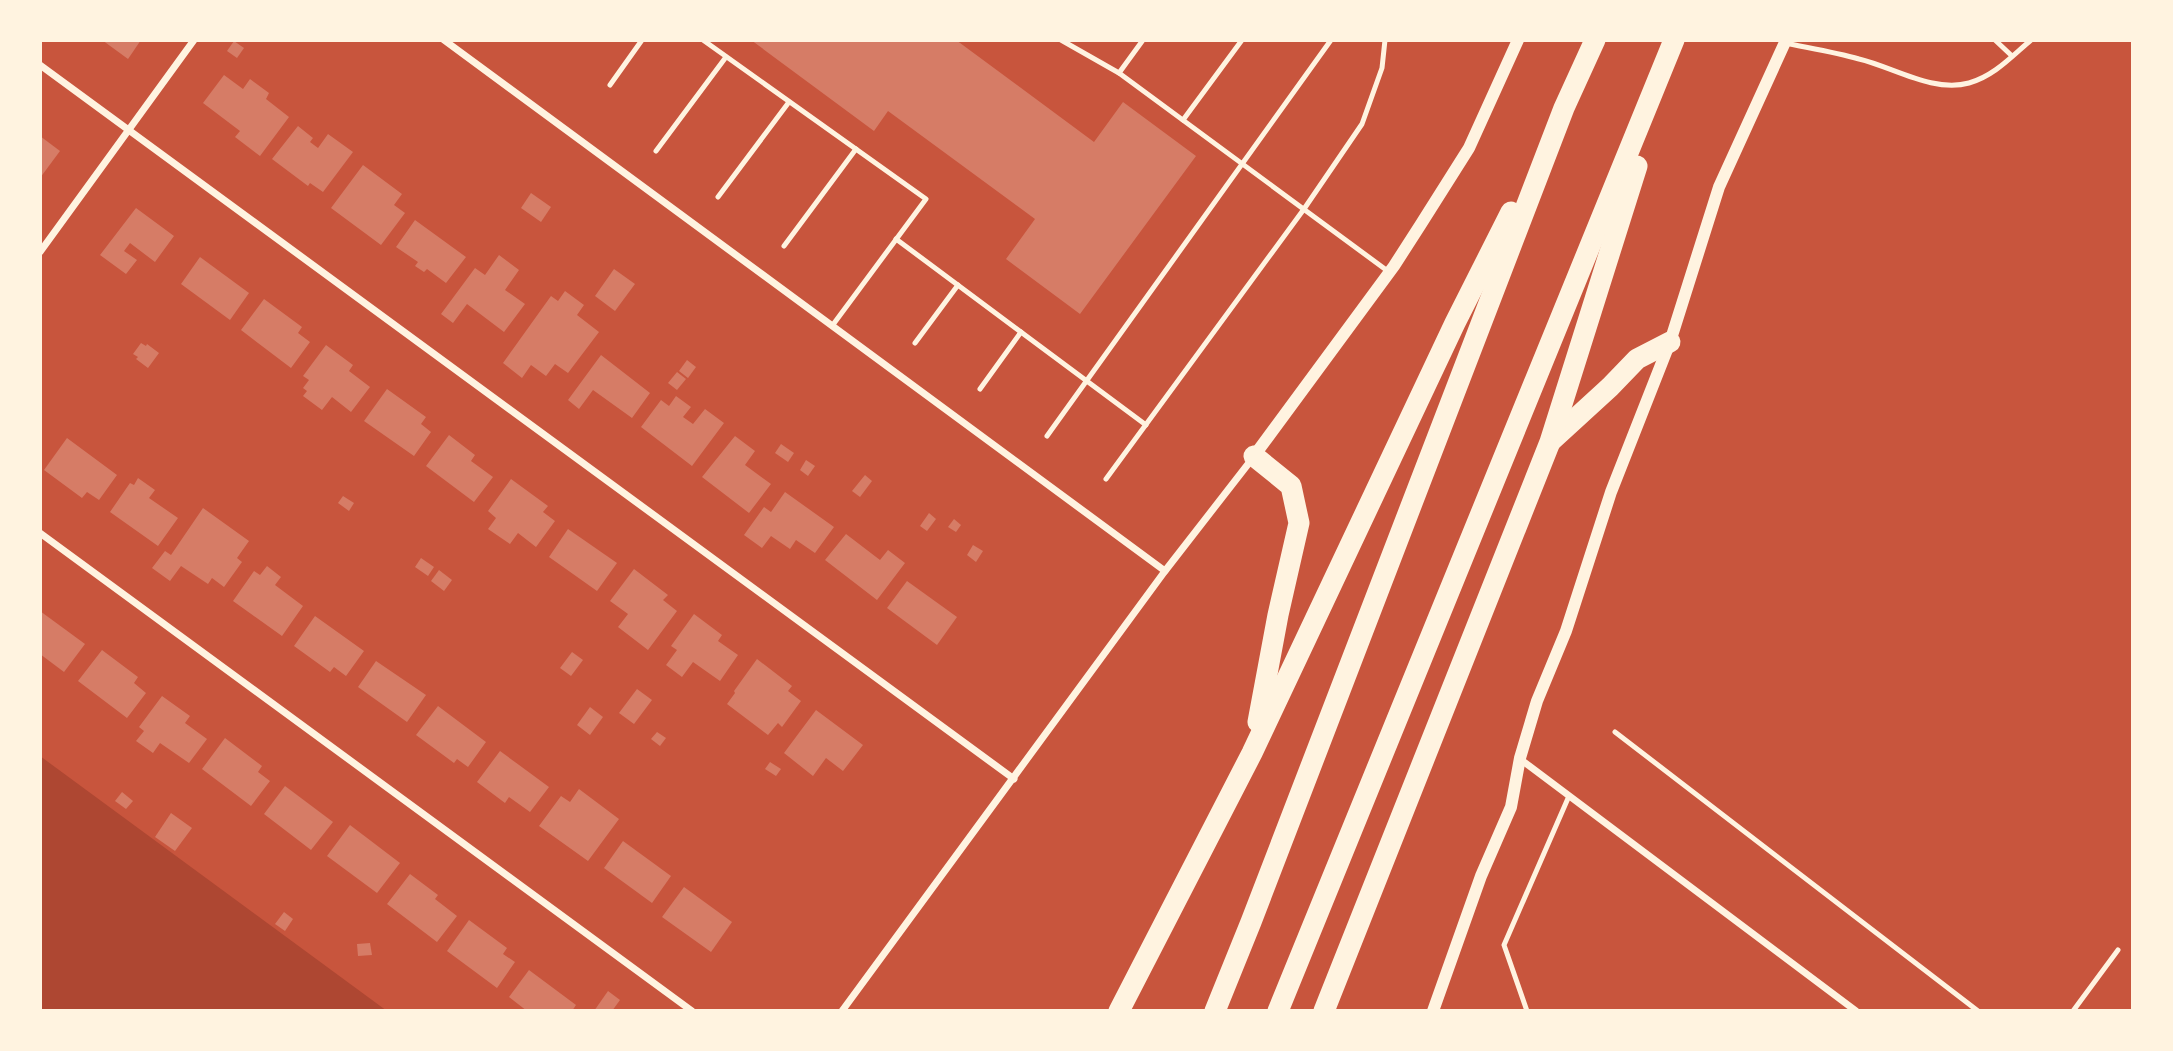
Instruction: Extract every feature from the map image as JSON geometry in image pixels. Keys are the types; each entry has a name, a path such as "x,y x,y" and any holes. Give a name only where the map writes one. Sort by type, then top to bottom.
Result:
{"highway":[{"path":"1119,1011 1252,753 1455,323 1564,108 1595,40"},
{"path":"1324,1011 1550,442 1675,40"},
{"path":"1278,1011 1675,40"},
{"path":"1215,1011 1564,108"},
{"path":"1550,442 1637,359 1670,342"},
{"path":"1252,753 1299,523 1292,486 1254,456"}],"street":[{"path":"40,252 194,40"},
{"path":"444,40 1165,571"},
{"path":"842,1011 1165,571 1254,456 1389,272 1469,148 1518,40"},
{"path":"1433,1011 1481,876 1511,807 1520,758 1537,701 1566,631 1611,492 1670,342 1719,187 1785,42"},
{"path":"40,65 1014,779"},
{"path":"40,533 692,1011"},
{"path":"1520,758 1856,1011"}],"lane":[{"path":"610,85 642,40"},
{"path":"703,40 926,199 832,326"},
{"path":"1061,40 1119,74 1389,272"},
{"path":"1119,74 1143,40"},
{"path":"1184,120 1242,40"},
{"path":"1047,436 1331,40"},
{"path":"1106,479 1304,209 1362,124 1382,68 1385,40"},
{"path":"1995,40 2012,56"},
{"path":"1785,42 1860,59 1920,80 1949,85 1967,84 1991,75 2031,40"},
{"path":"656,151 726,57"},
{"path":"718,198 789,102"},
{"path":"784,246 856,149"},
{"path":"896,239 1146,425"},
{"path":"915,343 958,285"},
{"path":"980,389 1021,332"},
{"path":"1615,732 1978,1011"},
{"path":"1527,1011 1504,945 1569,796"},
{"path":"2073,1011 2119,950"}],"shaded area":[{"path":"40,756 387,1011 40,1011"}],"building":[{"path":"102,40 141,40 128,59"},
{"path":"751,40 956,40 1094,142 1123,102 1196,156 1080,314 1006,259 1035,219 888,111 874,131"},
{"path":"234,41 244,48 237,58 227,51"},
{"path":"224,75 243,89 250,79 269,93 266,99 289,117 260,156 235,137 240,131 203,103"},
{"path":"298,126 313,138 310,142 318,148 328,134 353,152 323,192 310,183 308,186 272,159"},
{"path":"40,136 60,151 40,178"},
{"path":"363,165 402,194 394,205 405,213 381,245 331,208"},
{"path":"531,193 551,207 541,222 521,208"},
{"path":"136,208 174,236 155,262 130,243 124,251 137,260 126,274 100,255"},
{"path":"415,220 466,257 446,283 427,269 424,272 415,266 418,262 396,247"},
{"path":"499,255 519,270 505,290 525,304 504,332 467,304 453,323 441,314 475,268 485,275"},
{"path":"200,257 249,293 230,320 181,284"},
{"path":"614,269 635,284 615,311 595,296"},
{"path":"565,291 584,305 577,315 599,332 568,373 555,364 546,376 531,365 522,378 503,363 551,296 558,301"},
{"path":"264,299 302,327 298,333 310,342 291,368 241,330"},
{"path":"141,343 159,353 148,368 133,354"},
{"path":"326,345 353,365 349,371 370,387 351,412 332,397 322,410 303,396 307,391 303,388 309,380 303,376"},
{"path":"601,355 650,393 632,418 593,390 579,409 568,400"},
{"path":"687,360 696,367 688,378 679,371"},
{"path":"677,372 686,379 677,390 668,383"},
{"path":"387,389 426,417 421,424 431,432 414,456 364,421"},
{"path":"676,396 691,407 683,417 693,424 705,409 724,423 692,466 641,427 661,400 669,406"},
{"path":"449,435 475,455 471,461 493,477 474,502 426,466"},
{"path":"735,436 755,451 745,465 771,484 749,513 702,477"},
{"path":"67,438 117,475 99,500 87,492 82,498 44,470"},
{"path":"781,444 794,453 788,462 775,453"},
{"path":"806,460 815,466 808,476 800,470"},
{"path":"865,475 872,481 860,497 852,491"},
{"path":"138,478 155,490 149,498 178,518 158,546 110,512 130,483 134,485"},
{"path":"511,479 548,506 543,512 555,521 536,547 518,533 510,544 488,529 496,518 488,511"},
{"path":"785,492 834,527 815,553 796,540 790,549 771,536 762,548 744,535 764,507 771,512"},
{"path":"343,496 354,503 349,511 338,503"},
{"path":"203,508 249,541 237,558 242,562 224,587 212,578 208,584 181,566 170,581 152,568 165,551 171,555"},
{"path":"929,513 936,519 927,531 920,526"},
{"path":"954,519 961,525 956,532 948,527"},
{"path":"568,529 617,563 597,591 549,557"},
{"path":"846,534 880,560 888,550 905,563 877,600 825,560"},
{"path":"973,545 983,551 976,562 967,555"},
{"path":"421,558 434,567 428,576 415,567"},
{"path":"267,566 281,577 275,585 303,606 282,636 233,601 254,571 260,575"},
{"path":"634,569 668,595 663,600 677,611 648,650 618,627 628,614 610,601"},
{"path":"439,570 452,580 444,591 431,581"},
{"path":"907,581 957,617 937,645 887,608"},
{"path":"40,611 85,644 64,672 40,654"},
{"path":"694,614 722,635 718,641 738,655 720,681 693,662 682,677 666,665 677,650 671,646"},
{"path":"315,616 364,651 346,676 334,667 330,672 294,646"},
{"path":"102,650 138,677 134,683 146,693 127,718 78,681"},
{"path":"572,652 583,660 571,676 560,668"},
{"path":"757,659 792,686 788,691 801,701 782,727 778,723 768,735 727,704"},
{"path":"376,661 426,695 407,722 358,687"},
{"path":"637,689 652,700 634,724 619,713"},
{"path":"162,696 190,716 185,723 207,739 189,763 160,743 153,753 136,741 144,731 139,727"},
{"path":"438,706 486,742 468,767 457,759 454,763 416,735"},
{"path":"590,707 603,717 590,735 577,725"},
{"path":"816,710 863,745 843,771 826,758 813,776 784,753"},
{"path":"657,732 666,738 660,746 651,739"},
{"path":"225,738 262,766 258,772 270,781 251,806 202,769"},
{"path":"500,751 549,787 530,812 509,797 505,803 477,782"},
{"path":"770,762 781,769 776,776 765,769"},
{"path":"285,786 333,822 311,850 264,814"},
{"path":"579,789 619,819 588,861 539,826 561,796 570,802"},
{"path":"122,792 133,801 126,809 115,801"},
{"path":"171,813 192,828 175,851 155,837"},
{"path":"350,825 400,863 377,893 327,856"},
{"path":"623,841 671,876 652,903 604,868"},
{"path":"410,874 438,895 435,899 457,916 437,942 387,904"},
{"path":"684,887 732,922 711,952 662,917"},
{"path":"284,912 293,919 285,931 275,924"},
{"path":"469,920 507,948 503,954 515,962 497,988 447,951"},
{"path":"370,943 372,955 358,956 357,944"},
{"path":"529,970 576,1005 572,1011 527,1011 509,997"},
{"path":"608,991 620,1000 612,1011 594,1011"}]}
